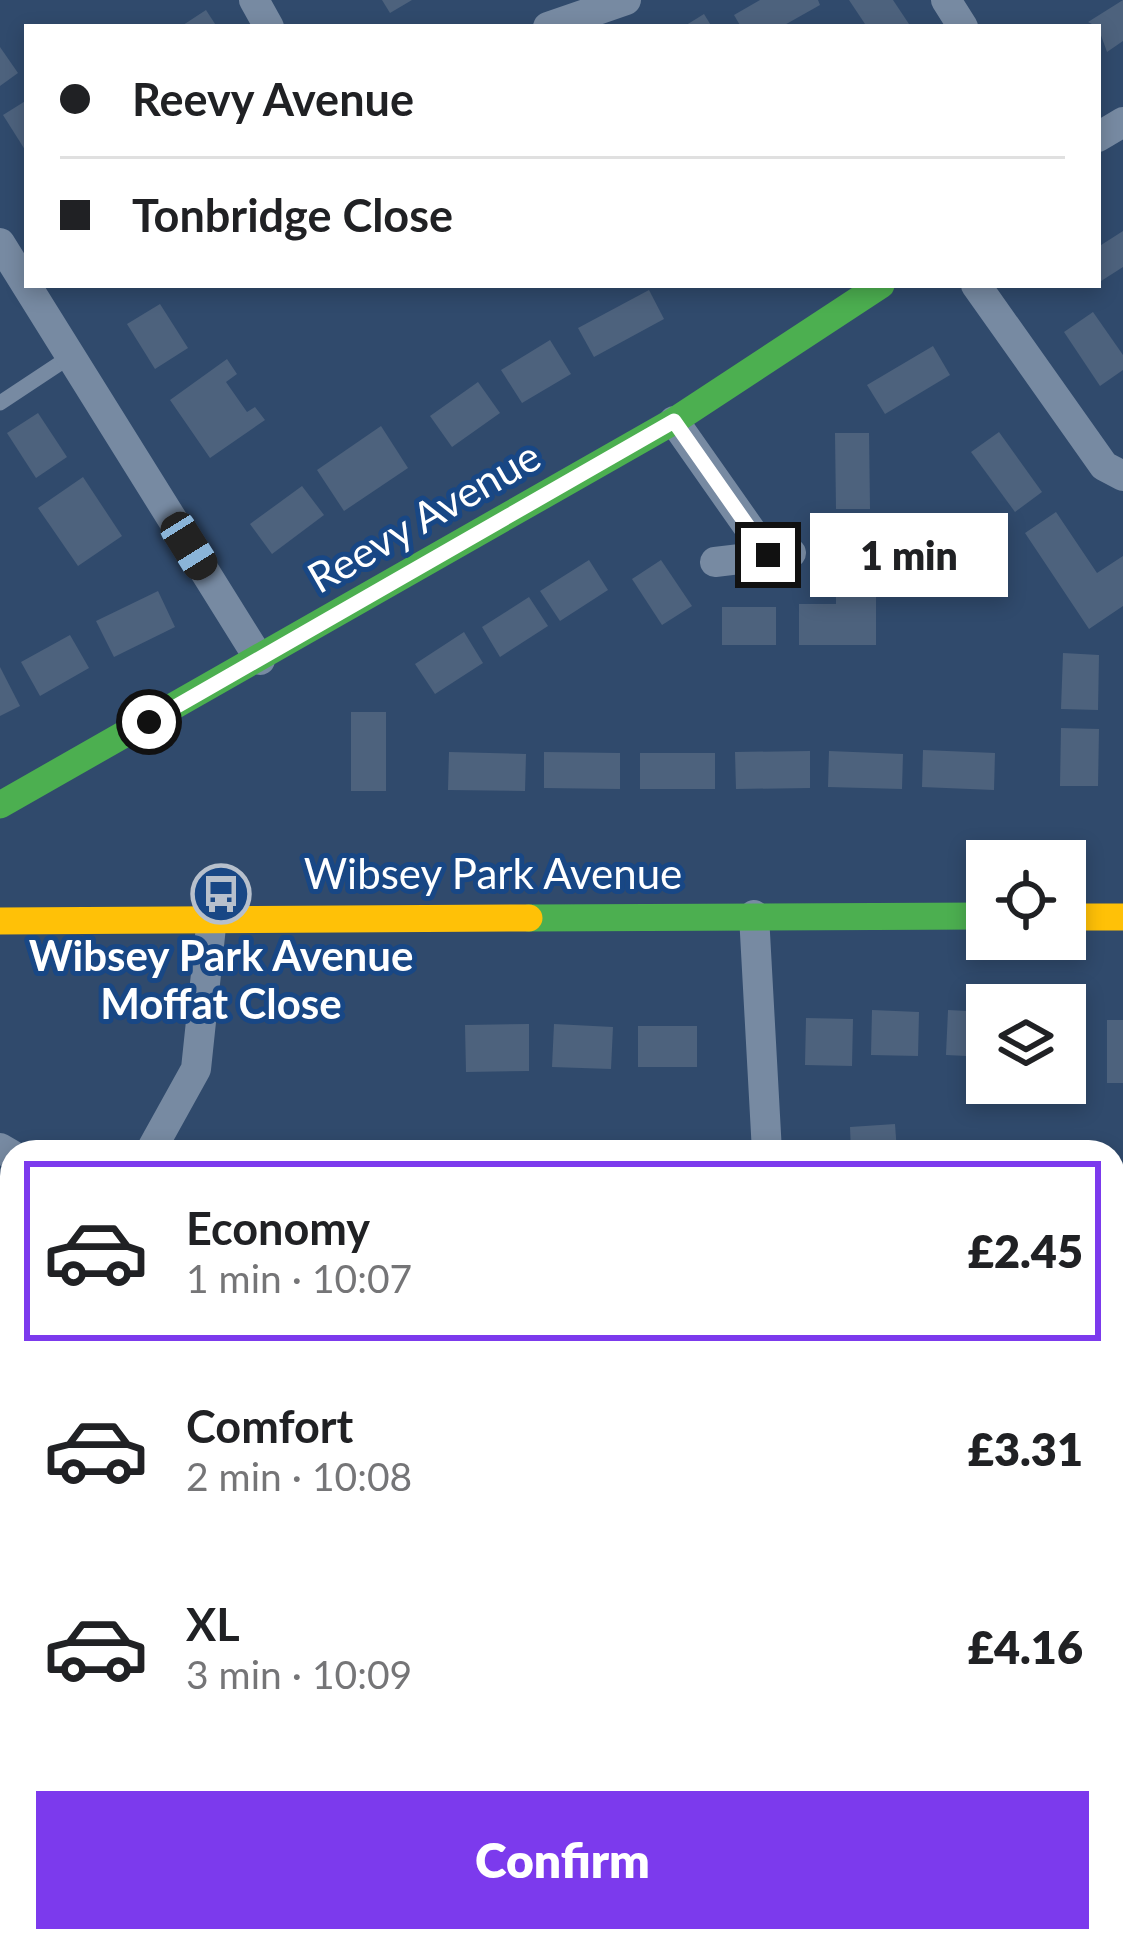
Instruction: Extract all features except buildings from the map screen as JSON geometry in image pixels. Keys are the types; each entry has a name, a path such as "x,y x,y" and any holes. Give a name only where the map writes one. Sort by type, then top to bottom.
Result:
{"street":[{"path":"557,24 626,0"},
{"path":"0,243 24,282"},
{"path":"28,288 260,660"},
{"name":"Reevy Avenue","path":"0,805 674,421 876,288"},
{"path":"978,288 1104,466 1123,476"},
{"path":"674,421 780,554 715,562"},
{"path":"754,915 766,1140"},
{"name":"Wibsey Park Avenue","path":"0,921 966,916"},
{"path":"157,1140 196,1069 212,917"},
{"path":"1086,917 1123,917"}],"lane":[{"path":"0,403 70,356"}],"traffic: fast":[{"path":"0,805 674,421 876,288"},
{"path":"529,918 966,916"}],"traffic: slow":[{"path":"1086,917 1123,917"},
{"path":"0,921 529,918"}],"place":[{"name":"Wibsey Park Avenue Moffat Close","path":"221,894"}],"route":[{"path":"149,722 674,421 768,555"}]}
